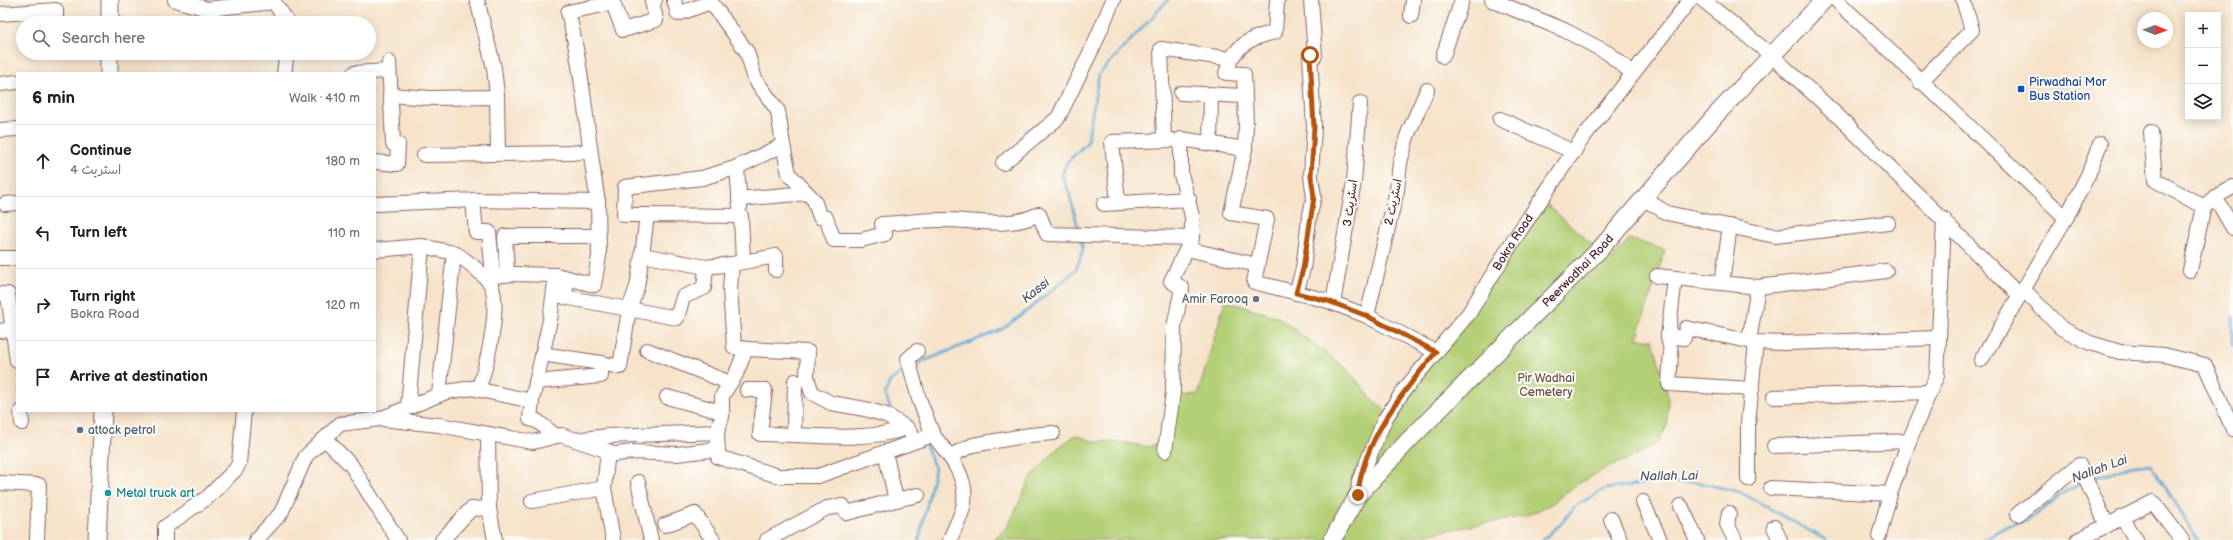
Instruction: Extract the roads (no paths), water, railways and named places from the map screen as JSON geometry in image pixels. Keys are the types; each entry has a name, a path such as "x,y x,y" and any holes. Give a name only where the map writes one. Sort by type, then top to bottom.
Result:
{"main road":[{"path":"110,0 110,16"},
{"name":"Peerwadhai Road","path":"1332,540 1358,495 1408,442 1600,249 1646,197 1775,58 1824,0"},
{"path":"1775,58 1836,0"},
{"path":"109,60 109,72"},
{"path":"97,540 103,412"}],"street":[{"path":"110,0 121,0"},
{"path":"175,0 207,9 274,2 283,16"},
{"path":"477,0 494,68 497,97 498,154"},
{"path":"473,200 476,232 488,232 493,276 507,274 562,277 594,285 598,256 598,202 589,151 578,49 568,12 613,3 623,30 656,20 652,1 655,0"},
{"path":"674,0 678,14 711,2 747,52 755,79 778,111 789,174 814,200 820,217 826,218 834,240 861,240 885,234 882,224 939,220 977,223 1024,222 1039,214 1047,234 1190,244 1257,265"},
{"path":"1003,163 1058,118 1094,45 1113,0"},
{"path":"1277,0 1275,32 1258,37 1238,47 1230,59 1226,73 1244,74 1246,123 1245,149 1231,213 1267,219 1254,282 1333,303 1367,316 1436,352"},
{"path":"1296,293 1303,269 1314,197 1311,176 1314,127 1310,55 1315,56 1311,0"},
{"path":"1411,16 1413,0"},
{"path":"1443,56 1462,0"},
{"path":"1492,0 1564,30 1608,53 1632,73"},
{"name":"Bokra Road","path":"1358,495 1361,475 1385,419 1404,390 1469,313 1513,240 1574,152 1632,73 1690,0"},
{"path":"1703,0 1775,58 1840,117 1944,219 2061,328 2090,342 2120,352 2164,354 2205,365 2233,429"},
{"path":"1836,0 1920,82 2066,218"},
{"path":"1920,82 1972,30 1963,0"},
{"path":"0,14 56,11"},
{"path":"1164,140 1161,49 1230,59"},
{"path":"284,72 286,60"},
{"path":"359,72 389,66 393,144 398,144 397,164 376,162"},
{"path":"0,84 16,82"},
{"name":"اسٹریٹ 2","path":"1367,316 1397,190 1400,163 1408,136 1427,90"},
{"path":"1181,93 1244,96"},
{"path":"1210,144 1211,94"},
{"path":"390,95 430,98 497,97"},
{"name":"اسٹریٹ 3","path":"1333,303 1354,182 1360,103"},
{"path":"1500,119 1574,152"},
{"path":"0,130 16,129"},
{"path":"2151,132 2155,180 2204,207"},
{"path":"1118,203 1112,142 1181,139 1245,149"},
{"path":"1164,451 1173,392 1174,327 1182,288 1171,281 1190,244 1192,216 1189,199 1181,174 1181,139"},
{"path":"1981,360 2066,218 2088,175 2100,144"},
{"path":"740,216 624,215 625,187 702,178 737,167 783,145"},
{"path":"424,155 589,151"},
{"path":"737,167 740,216 738,263 730,289 734,347 808,352 807,377 812,393 832,404 865,409 886,415 907,428 917,441"},
{"path":"2190,270 2204,207 2215,197 2233,187"},
{"path":"739,199 807,193"},
{"path":"1646,197 1666,213 1775,236 1888,223"},
{"path":"2215,197 2233,228"},
{"path":"1104,204 1189,199"},
{"path":"376,204 473,200 598,202"},
{"path":"542,354 620,367 629,309 637,288 647,215"},
{"path":"1879,536 1890,494 1909,441 1937,375 1944,219"},
{"path":"1722,283 1730,226"},
{"path":"507,274 505,236 598,236"},
{"path":"408,407 422,246"},
{"path":"376,250 422,246 462,256 490,284 494,309 487,364 479,387 439,394 380,419"},
{"path":"439,394 454,254"},
{"path":"642,255 706,267 776,256 776,270"},
{"path":"0,258 16,258"},
{"path":"562,277 564,297 677,318 683,297 704,288 706,267"},
{"path":"1657,276 1758,288 1886,271"},
{"path":"556,436 537,421 530,419 532,401 542,354 562,277"},
{"path":"1675,278 1668,336 1671,352 1669,384 1752,390"},
{"path":"1748,479 1748,423 1752,390 1753,341 1758,288"},
{"path":"0,294 8,294 6,330 16,358"},
{"path":"1668,336 1684,338 1686,328 1753,341 1785,343 1939,338"},
{"path":"746,349 736,374 722,396 722,412 717,432 718,457 778,476 818,476 933,435"},
{"path":"647,350 730,383"},
{"path":"912,361 933,435 959,469 964,491 963,507 950,540"},
{"path":"536,382 601,376 601,363"},
{"path":"794,434 795,381"},
{"path":"470,388 532,401"},
{"path":"747,390 765,390 760,434 847,437 889,434 907,428"},
{"path":"1774,397 1929,392"},
{"path":"667,397 722,412"},
{"path":"165,540 164,527 208,497 236,469 239,463 244,412"},
{"path":"256,540 281,513 306,456 340,424 356,416 439,425 533,442 561,435 608,451 604,488 613,540"},
{"path":"575,440 608,436 717,432"},
{"path":"950,456 973,445 1030,435 1053,433"},
{"path":"488,434 489,508 496,540"},
{"path":"324,439 351,465 398,540"},
{"path":"1774,446 1909,441"},
{"path":"608,455 633,452 677,454 718,449"},
{"path":"885,452 896,500"},
{"path":"2018,514 2079,465 2087,481 2101,532"},
{"path":"638,482 651,540"},
{"path":"0,483 39,485 37,540"},
{"path":"532,501 604,488"},
{"path":"1771,488 1890,494"},
{"path":"767,540 826,508 843,506 846,514 918,495"},
{"path":"1643,502 1660,540"},
{"path":"2078,540 2101,532 2122,517 2153,502 2182,540"},
{"path":"1681,506 1697,540"},
{"path":"442,540 472,509 489,508"},
{"path":"1729,513 1727,524 1735,540"},
{"path":"665,525 695,514 713,540"},
{"path":"2122,517 2136,540"},
{"path":"1611,519 1620,540"}],"waterway":[{"name":"Kassi","path":"1079,231 1069,192 1062,175 1067,162 1087,143 1099,74 1168,0"},
{"name":"Kassi","path":"914,365 1001,330 1027,311 1076,270 1083,250 1081,240"},
{"name":"Nallah Lai","path":"2233,317 2233,346"},
{"name":"Kassi","path":"892,413 885,394 890,381 906,369"},
{"name":"Kassi","path":"919,540 935,469 925,443"},
{"name":"Nallah Lai","path":"2091,479 2132,465 2151,466 2198,540"},
{"name":"Nallah Lai","path":"1542,540 1560,525 1575,506 1605,489 1652,483 1696,482 1740,492 1826,540"},
{"name":"Nallah Lai","path":"1982,540 2007,526 2026,521 2036,515 2059,496 2083,482"}],"place":[{"name":"Pirwadhai Mor Bus Station","path":"2021,89"},
{"name":"Amir Farooq","path":"1256,299"},
{"name":"attock petrol","path":"80,430"},
{"name":"Metal truck art","path":"108,493"}],"park label":[{"name":"Pir Wadhai Cemetery","path":"1546,385"}]}
